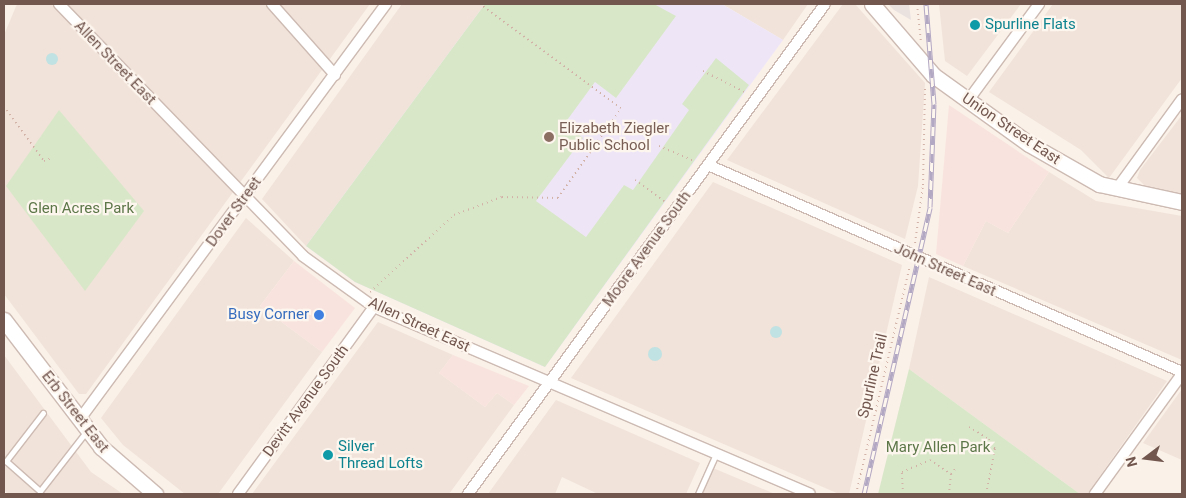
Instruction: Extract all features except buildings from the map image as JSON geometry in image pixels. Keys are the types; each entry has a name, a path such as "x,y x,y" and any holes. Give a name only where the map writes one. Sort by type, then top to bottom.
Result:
{"street":[{"name":"Allen Street East","path":"59,4 244,198 303,256 374,307 810,494"},
{"path":"272,4 334,75"},
{"name":"Dover Street","path":"84,425 244,198 386,4"},
{"name":"Moore Avenue South","path":"468,494 825,4"},
{"name":"Union Street East","path":"872,4 933,75 967,102 1066,166 1116,190 1182,202"},
{"path":"967,102 1039,4"},
{"path":"1116,190 1182,99"},
{"name":"John Street East","path":"708,165 1182,373"},
{"name":"Devitt Avenue South","path":"238,494 374,307"},
{"name":"Erb Street East","path":"4,320 84,425 120,467 155,494"},
{"path":"1095,494 1182,373"}],"lane":[{"path":"43,414 6,461 40,491 84,425"},
{"path":"698,494 716,453"}],"path":[{"path":"368,295 454,216 502,196 558,198 621,108 480,4"},
{"path":"917,4 921,45"},
{"path":"703,71 745,92"},
{"path":"914,247 924,176 925,79"},
{"path":"4,106 44,160 52,158"},
{"path":"659,146 695,161"},
{"path":"635,180 665,202"},
{"name":"Spurline Trail","path":"856,494 910,263"},
{"path":"969,427 989,439 995,448 986,494"},
{"path":"903,494 902,472 923,461 940,463 951,474"},
{"path":"949,494 951,474 957,467"}],"shaded area":[{"path":"17,4 370,4 86,394 79,394 4,294 4,35"},
{"path":"402,4 485,4 306,246 262,199"},
{"name":"Elizabeth Ziegler Public School","path":"485,4 722,4 783,40 545,367 355,282 306,246"},
{"path":"722,4 808,4 783,40"},
{"path":"843,4 855,4 925,83 918,186 905,239 727,160"},
{"path":"888,4 909,4 911,20 894,10"},
{"path":"939,4 1021,4 967,76 945,61"},
{"path":"1053,4 1182,4 1182,78 1109,178 1081,150 989,92"},
{"path":"949,105 1049,172 1008,233 986,221 963,266 936,254"},
{"path":"1182,115 1182,194 1148,189 1137,178 1140,170"},
{"path":"1049,172 1096,201 1182,216 1182,360 963,266 986,221 1008,233"},
{"path":"713,182 902,265 849,494 839,494 571,378"},
{"path":"246,218 294,261 260,306 322,352 218,494 185,494 123,445 101,418"},
{"path":"294,261 355,308 322,352 260,306"},
{"path":"929,277 1167,381 1087,494 1080,494 909,369"},
{"path":"378,322 453,355 439,373 485,407 497,393 514,405 449,494 252,494"},
{"path":"4,355 91,472 123,494 8,494 4,490"},
{"path":"453,355 529,386 514,405 497,393 485,407 439,373"},
{"path":"1182,389 1182,460 1143,443"},
{"path":"556,400 700,463 686,494 598,494 562,477 555,494 488,494"},
{"path":"713,468 775,494 701,494"}],"green space":[{"name":"Elizabeth Ziegler Public School","path":"485,4 654,4 676,16 616,98 595,82 565,123 583,138 536,201 586,237 624,185 633,190 689,110 682,104 716,58 749,85 545,367 355,282 306,246"},
{"name":"Glen Acres Park","path":"59,110 144,211 85,291 6,186"},
{"name":"Mary Allen Park","path":"909,369 1080,494 878,494"}],"water":[{"path":"50,53 54,53 58,59 54,65 50,65 46,61 46,57"},
{"path":"774,326 778,326 782,332 778,338 774,338 770,334 770,330"},
{"path":"655,347 660,349 662,354 660,359 655,361 650,359 648,354 650,349"}],"railway":[{"path":"864,494 930,207 934,104 926,4"}],"place":[{"name":"Spurline Flats","path":"975,25"},
{"name":"Elizabeth Ziegler Public School","path":"549,137"},
{"name":"Busy Corner","path":"319,315"},
{"name":"Silver Thread Lofts","path":"328,455"}]}
